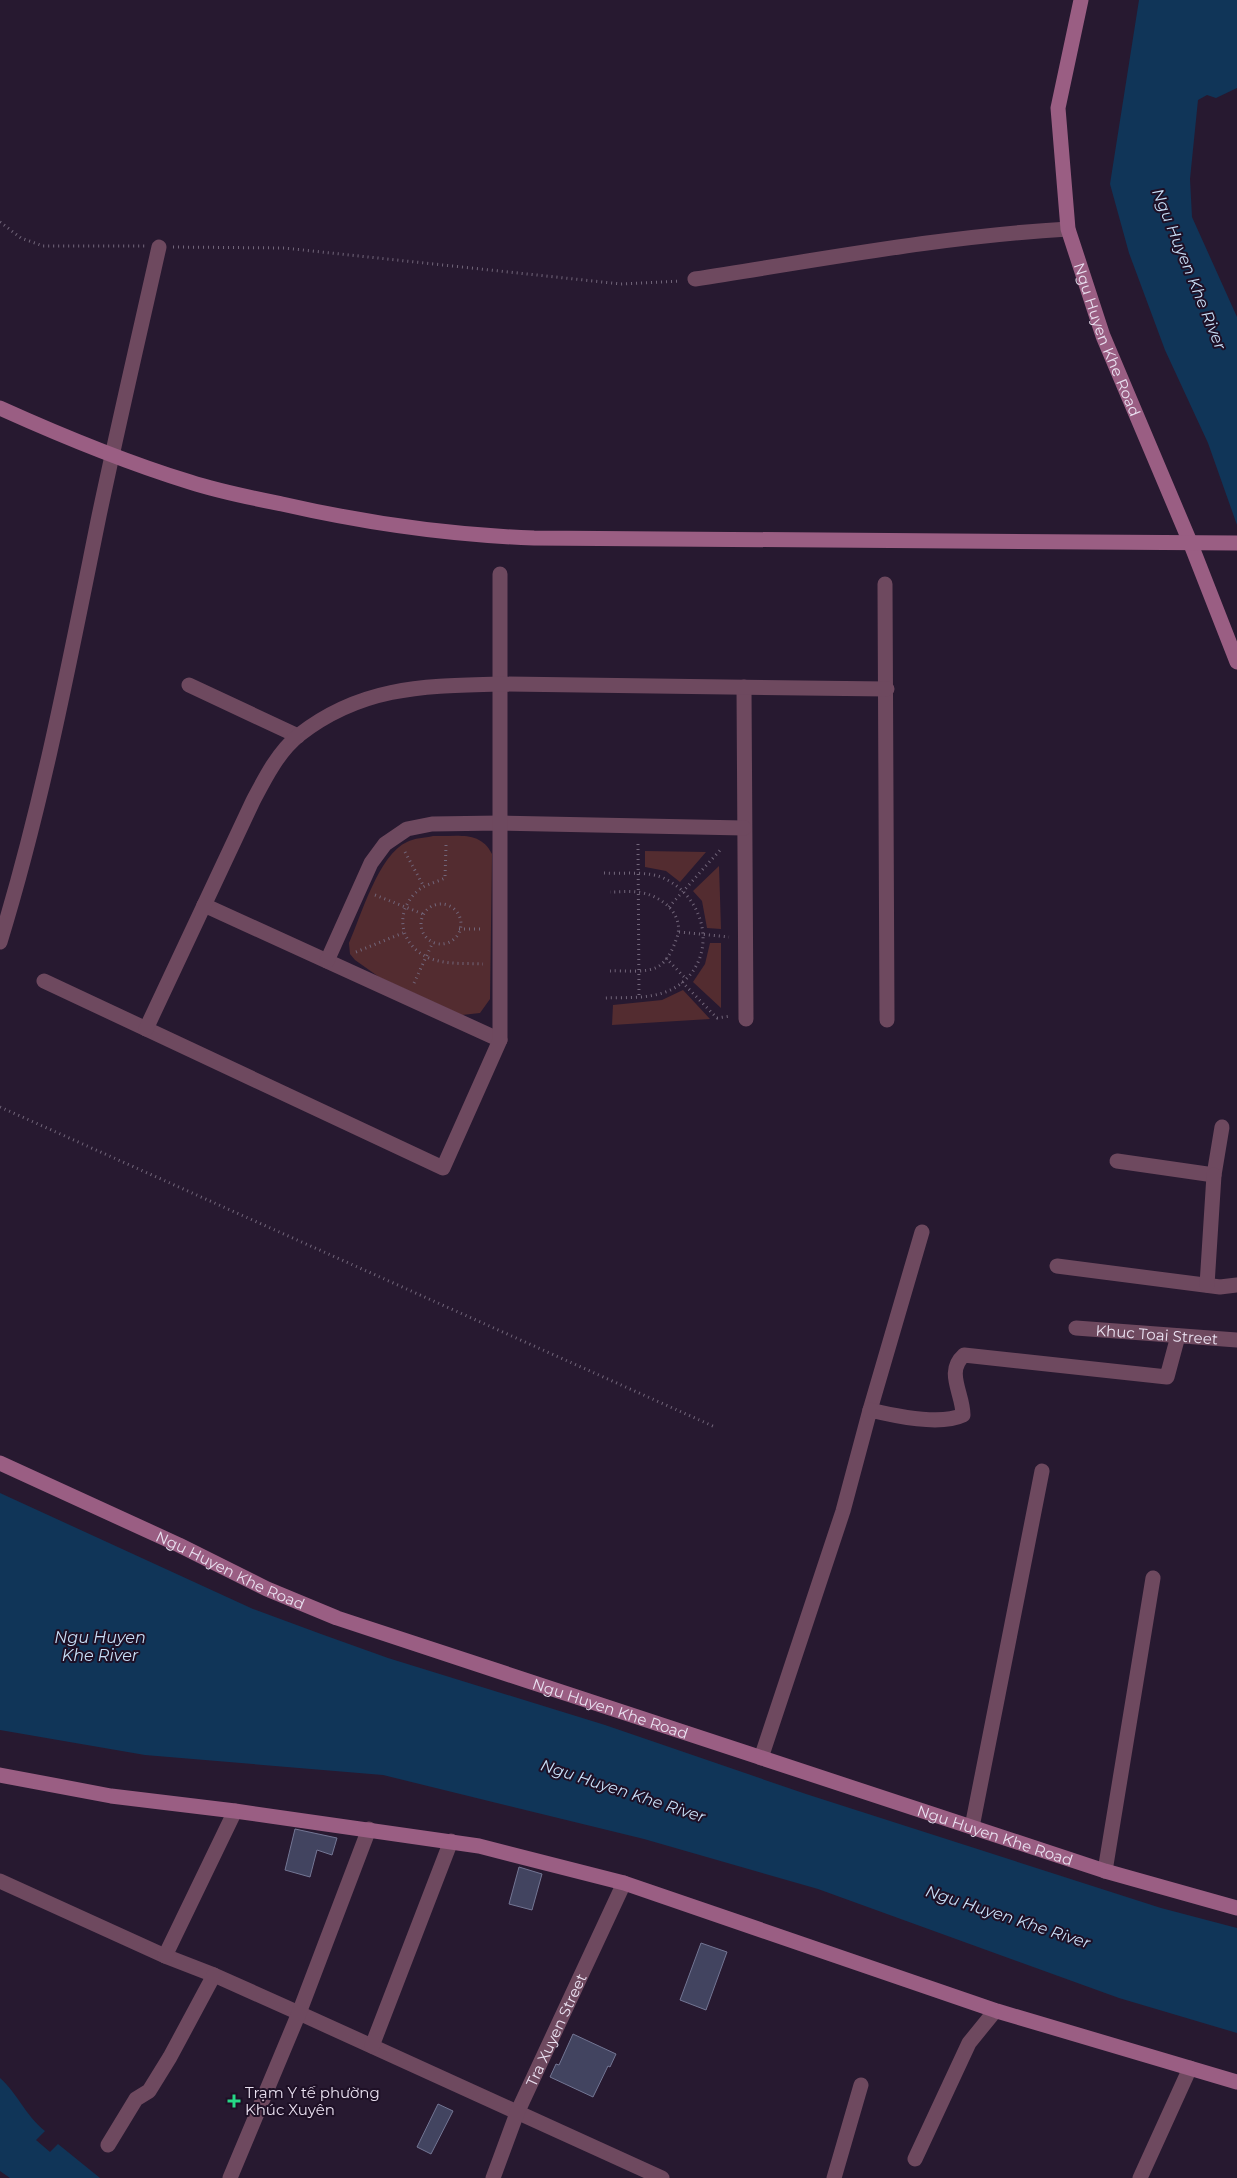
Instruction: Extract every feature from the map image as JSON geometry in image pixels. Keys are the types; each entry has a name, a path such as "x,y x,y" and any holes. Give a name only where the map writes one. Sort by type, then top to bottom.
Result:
{"street":[{"name":"Ngu Huyen Khe Road","path":"1081,0 1058,108 1068,229 1103,336 1190,542 1237,662"},
{"path":"695,279 1010,232 1068,229"},
{"path":"0,942 44,784 159,246"},
{"path":"0,408 65,438 221,491 325,514 491,536 1237,543"},
{"path":"44,981 443,1168 500,1040 500,574"},
{"path":"885,584 887,689 887,1020"},
{"path":"146,1028 252,801 272,766 298,736 329,716 364,698 399,690 499,684 887,689"},
{"path":"189,685 298,736"},
{"path":"744,687 746,1018"},
{"path":"327,961 371,863 385,844 407,829 432,824 744,828"},
{"path":"204,905 500,1040"},
{"path":"1207,1285 1214,1175 1222,1127"},
{"path":"1117,1161 1214,1175"},
{"path":"761,1758 843,1512 870,1410 922,1232"},
{"path":"1056,1266 1207,1285 1237,1285"},
{"name":"Khuc Toai Street","path":"1076,1328 1237,1340"},
{"path":"870,1410 940,1420 955,1419 963,1415 963,1407 954,1372 957,1362 964,1355 1167,1377 1178,1336"},
{"name":"Ngu Huyen Khe Road","path":"0,1463 179,1545 267,1589 336,1618 1105,1871 1237,1908"},
{"path":"972,1827 1042,1471"},
{"path":"1105,1871 1153,1578"},
{"path":"0,1775 111,1796 369,1829 479,1846 624,1883 995,2011 1237,2082"},
{"path":"164,1956 235,1811"},
{"path":"230,2178 299,2013 369,1829"},
{"path":"372,2046 451,1841"},
{"path":"0,1881 164,1956 214,1975 299,2013 662,2178"},
{"name":"Tra Xuyen Street","path":"493,2178 518,2113 624,1883"},
{"path":"108,2146 136,2099 149,2091 170,2057 214,1975"},
{"path":"916,2159 969,2043 995,2011"},
{"path":"1140,2178 1190,2068"},
{"path":"834,2178 860,2086"}],"path":[{"path":"0,222 21,238 43,246 284,248 621,284 670,283 695,279"},
{"path":"638,844 639,997"},
{"path":"446,845 445,878 424,888 412,898 402,923 403,933 406,940 426,956 445,962 483,964"},
{"path":"669,907 722,848"},
{"path":"405,852 424,888"},
{"path":"604,873 651,874 663,878 682,891 697,908 702,920 703,936 702,950 697,963 675,988 660,994 639,997 604,998"},
{"path":"610,892 649,894 669,907 679,923 679,932 660,966 651,969 610,971"},
{"path":"375,895 406,909 423,914"},
{"path":"446,904 457,912 460,918 459,929 450,941 444,943 433,942 423,933 421,920 423,914 432,906 446,904"},
{"path":"459,929 483,929"},
{"path":"679,932 703,936 729,937"},
{"path":"356,952 403,933"},
{"path":"413,986 433,942"},
{"path":"666,958 717,1018 731,1016"},
{"path":"0,1107 715,1428"}],"shaded area":[{"path":"433,836 467,836 474,838 487,846 492,854 490,999 480,1013 462,1015 379,977 355,960 350,954 349,943 365,902 388,859 407,842"},
{"path":"645,851 706,852 680,882 666,871 645,867"},
{"path":"719,866 721,929 707,928 702,901 693,891"},
{"path":"710,943 721,943 721,1008 693,982 705,964"},
{"path":"683,990 710,1019 612,1025 613,1005 662,1000"}],"water":[{"name":"Ngu Huyen Khe River","path":"1139,0 1237,0 1237,88 1216,98 1207,95 1198,100 1190,179 1192,217 1237,317 1237,525 1208,443 1165,350 1129,253 1110,184"},
{"name":"Ngu Huyen Khe River","path":"0,1493 253,1609 388,1658 605,1725 806,1794 1161,1908 1237,1928 1237,2033 1119,1998 818,1889 644,1839 383,1775 145,1755 0,1730"},
{"path":"0,2078 45,2131 36,2140 50,2152 58,2144 100,2178 10,2178 0,2171"}],"building":[{"path":"295,1829 337,1838 332,1855 317,1850 310,1877 285,1870"},
{"path":"519,1867 542,1874 532,1910 509,1904"},
{"path":"701,1943 727,1952 706,2010 680,2000"},
{"path":"573,2034 616,2054 593,2097 550,2077 556,2064 559,2065"},
{"path":"438,2104 453,2111 431,2154 417,2147"}],"place":[{"name":"Trạm Y tế phường Khúc Xuyên","path":"234,2101"}]}
